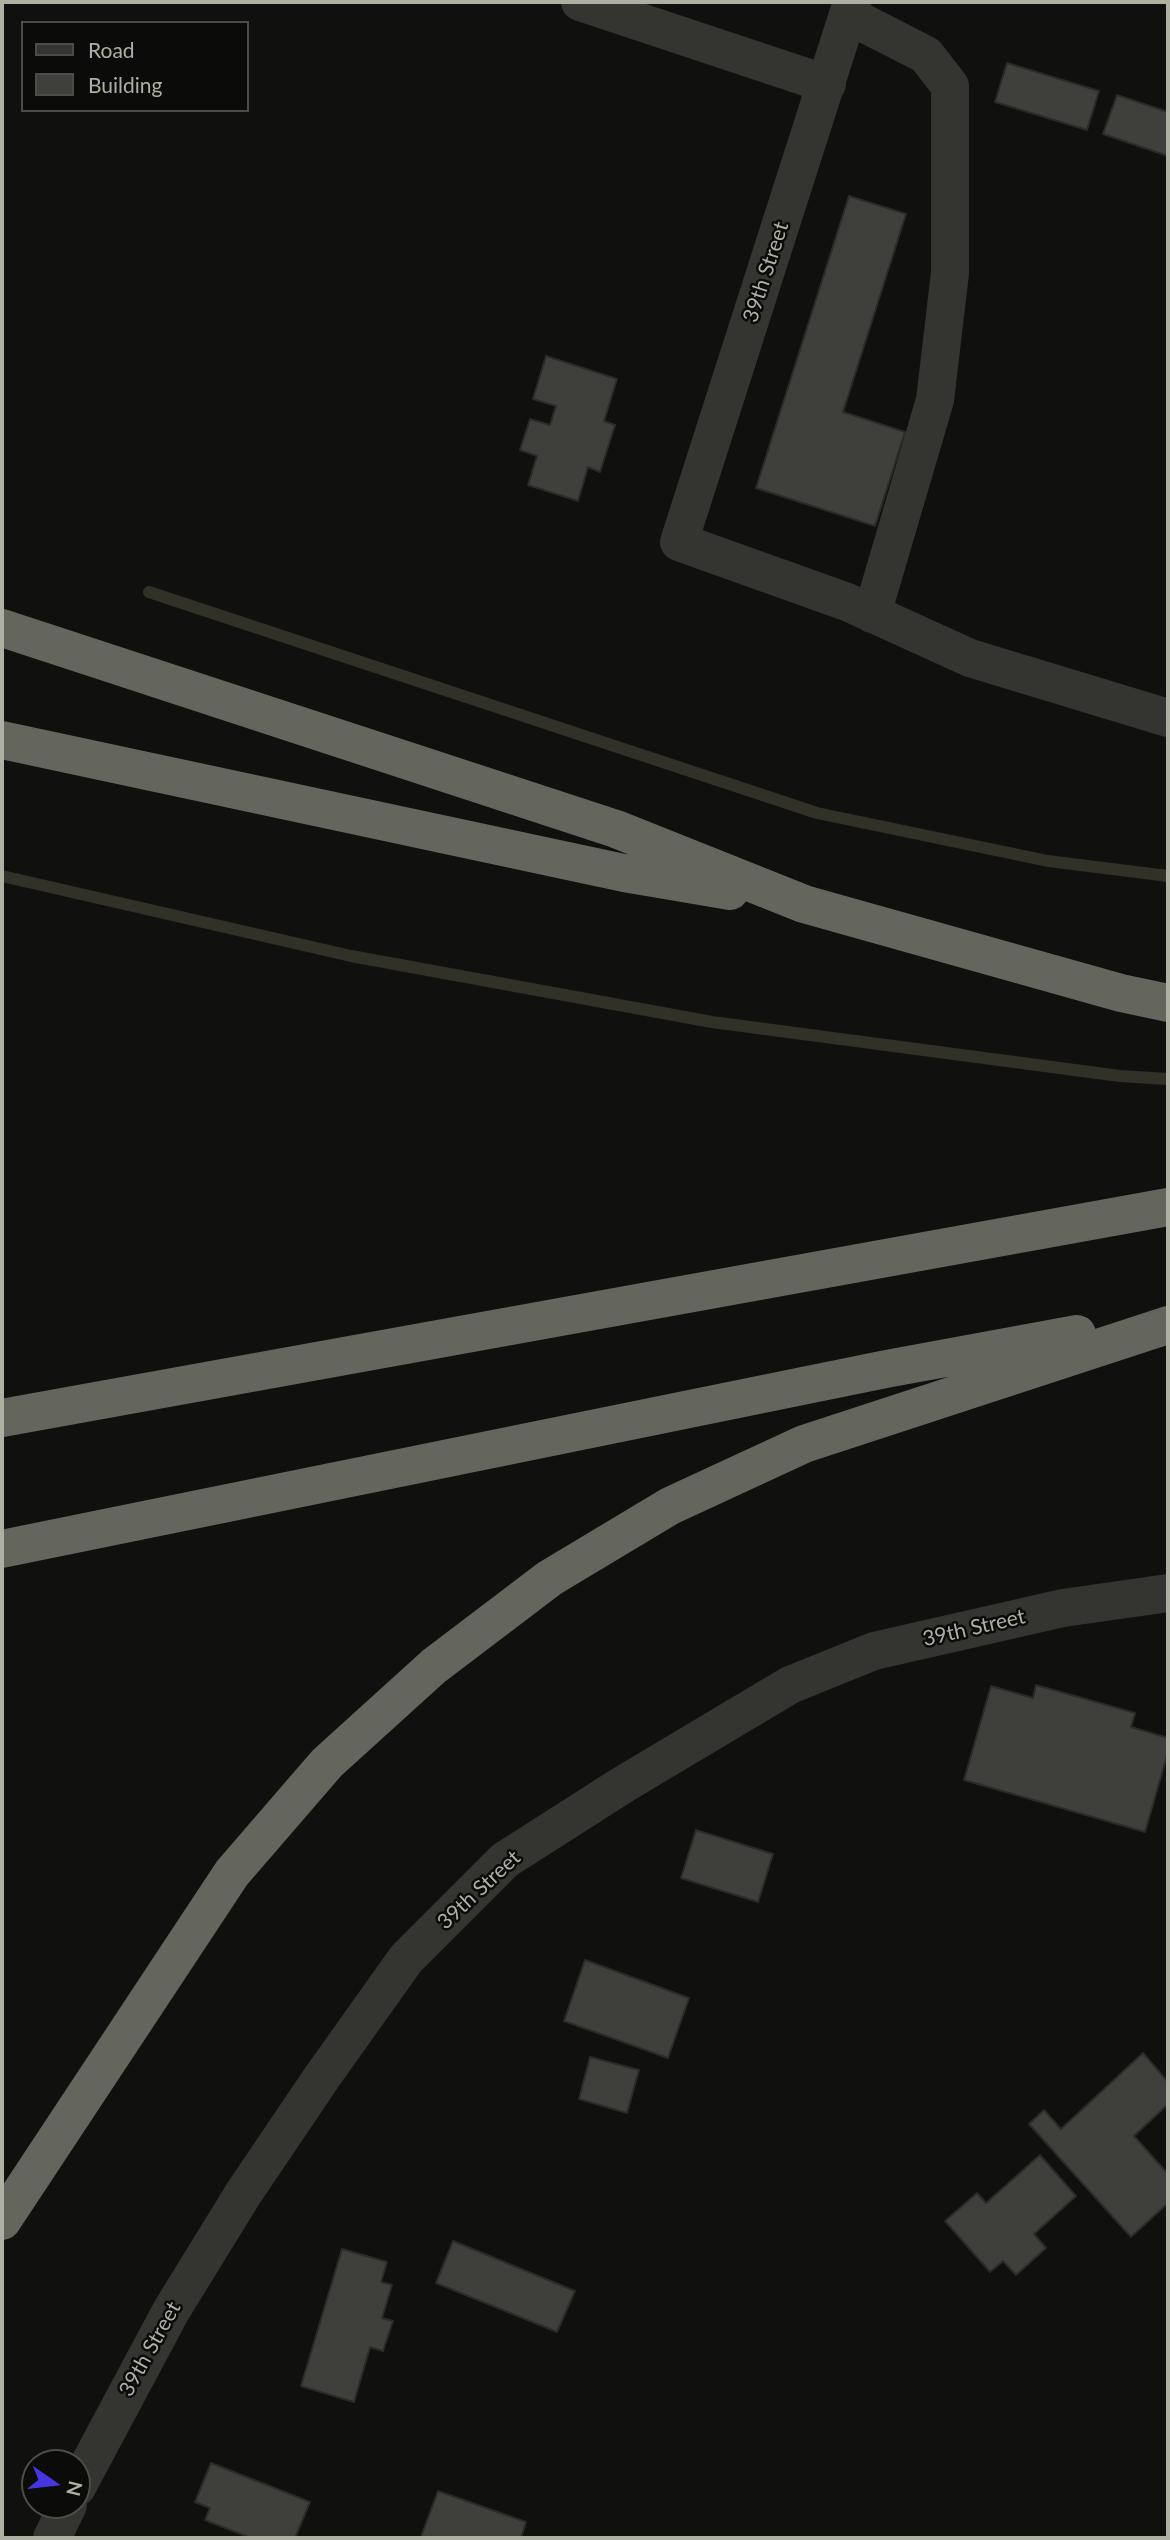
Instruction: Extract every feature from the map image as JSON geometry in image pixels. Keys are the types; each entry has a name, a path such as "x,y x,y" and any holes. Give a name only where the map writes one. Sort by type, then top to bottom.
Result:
{"highway":[{"path":"2,628 616,829 804,904"},
{"path":"2,740 624,873 804,904 1121,993 1168,1003"},
{"path":"2,1418 1168,1207"},
{"path":"2,1549 886,1368 1168,1318"},
{"path":"2,2221 232,1874 327,1763 434,1666 550,1578 670,1506 804,1444 1168,1325"}],"street":[{"path":"580,2 827,84"},
{"path":"850,8 926,55 950,86 950,273 935,400 872,614 970,658 1168,718"},
{"name":"39th Street","path":"850,8 679,542 872,614"},
{"name":"39th Street","path":"91,2461 171,2311 243,2194 322,2077 406,1959 505,1860 624,1783 790,1685 874,1651 1063,1608 1168,1594"},
{"path":"52,2538 61,2519"}],"building":[{"path":"1007,63 1099,91 1087,130 995,102"},
{"path":"1117,95 1168,112 1168,156 1103,134"},
{"path":"849,196 906,214 843,412 905,432 875,526 756,488"},
{"path":"546,356 617,379 604,421 615,425 600,472 588,467 578,501 528,485 537,456 520,450 530,419 550,425 556,406 533,399"},
{"path":"1036,1685 1135,1713 1131,1727 1168,1738 1168,1752 1145,1832 964,1780 991,1686 1033,1698"},
{"path":"696,1830 773,1854 758,1902 681,1878"},
{"path":"585,1960 689,1998 668,2058 564,2021"},
{"path":"1143,2053 1168,2082 1168,2104 1134,2136 1168,2174 1168,2203 1131,2237 1029,2124 1044,2110 1061,2129"},
{"path":"590,2057 639,2070 627,2113 579,2099"},
{"path":"1040,2155 1076,2196 1034,2234 1046,2248 1016,2275 1003,2261 990,2272 945,2221 977,2193 986,2203"},
{"path":"453,2241 575,2291 557,2332 436,2283"},
{"path":"342,2249 387,2262 381,2282 392,2285 382,2318 393,2321 383,2351 370,2347 354,2402 301,2386"},
{"path":"211,2463 310,2502 295,2538 251,2538 205,2520 210,2508 195,2502"},
{"path":"438,2491 526,2522 521,2538 421,2537"}],"waterway":[{"path":"149,592 817,813 1048,861 1168,876"},
{"path":"2,876 351,956 712,1022 1120,1076 1168,1079"}]}
